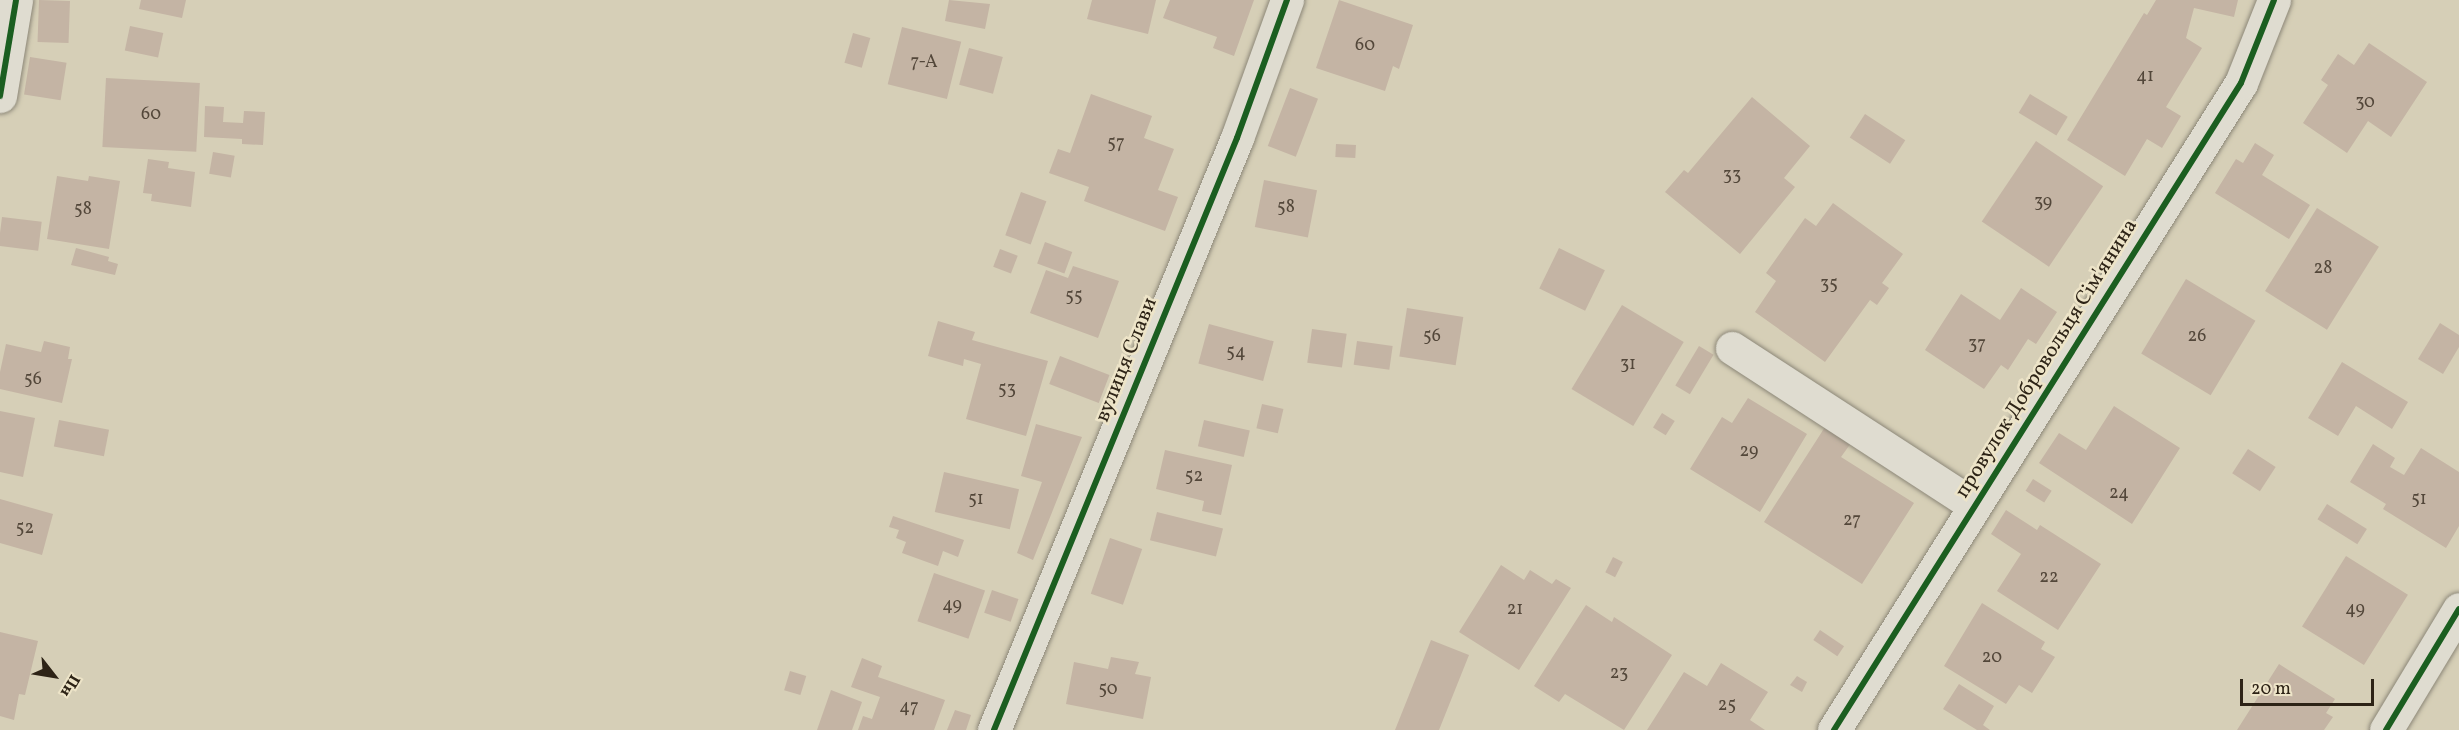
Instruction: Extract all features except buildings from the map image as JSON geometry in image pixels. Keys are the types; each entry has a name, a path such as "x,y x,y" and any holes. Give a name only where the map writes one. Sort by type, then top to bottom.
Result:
{"street":[{"path":"0,96 15,0"},
{"name":"вулиця Слави","path":"994,730 1237,138 1287,0"},
{"name":"провулок Добровольця Сім'янина","path":"1834,730 2241,84 2274,0"},
{"name":"провулок Добровольця Сім'янина","path":"1732,348 1974,505"},
{"path":"2386,730 2459,609"}],"cycle path":[{"path":"0,96 16,0"},
{"path":"994,730 1237,138 1287,0"},
{"path":"1834,730 2241,83 2274,0"},
{"path":"2386,730 2459,609"}]}
